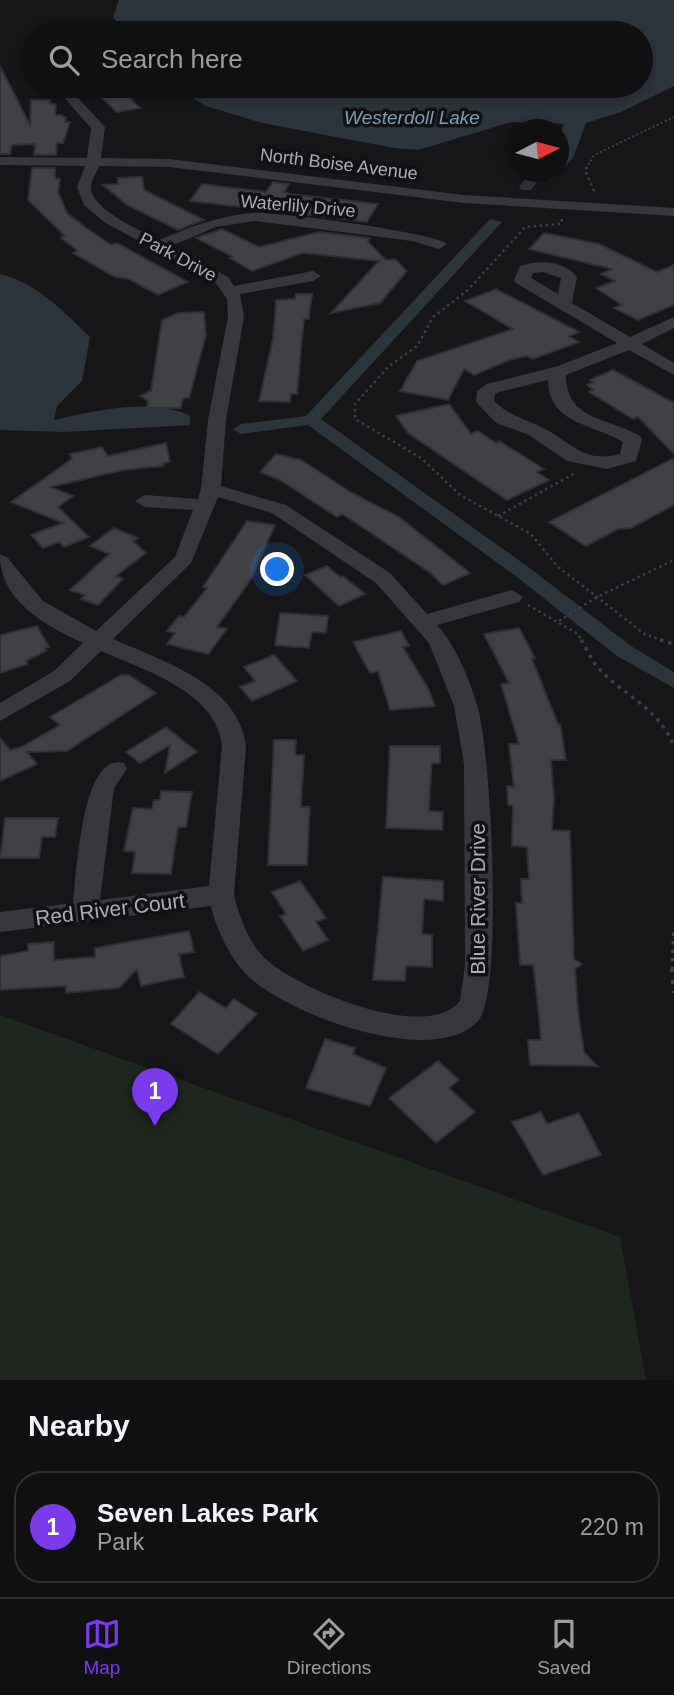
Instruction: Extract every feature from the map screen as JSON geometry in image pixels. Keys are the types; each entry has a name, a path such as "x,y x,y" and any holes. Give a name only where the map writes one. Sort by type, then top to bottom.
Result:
{"street":[{"name":"Park Drive","path":"0,713 62,676 100,643 184,559 208,497 217,420 236,317 237,306 231,291 222,280 109,219 89,202 84,187 94,160 99,127 71,98"},
{"name":"North Boise Avenue","path":"0,161 94,160 211,166 464,199 674,212"},
{"name":"Waterlily Drive","path":"158,246 213,223 255,217 412,237 439,244"},
{"path":"231,291 313,276"},
{"path":"564,304 674,370"},
{"path":"557,371 555,390 562,405 578,418 624,434 633,440 629,457 607,463 585,460 556,447 536,431 502,419 485,402 486,391 503,383 557,371 630,343 674,322"},
{"path":"145,501 208,497"},
{"name":"Blue River Drive","path":"0,561 39,609 100,643 176,678 216,704 229,723 234,746 221,895 226,915 245,953 258,969 307,1001 391,1026 449,1026 468,1013 474,1004 479,965 472,735 457,682 439,641 383,578 279,509 208,497"},
{"path":"423,622 512,597"},
{"path":"85,912 102,787 114,769"},
{"name":"Red River Court","path":"0,922 221,895"}],"path":[{"path":"595,193 585,170 594,155 674,117"},
{"path":"562,219 561,224 525,227 468,290 433,317 417,346 388,367 355,404 355,419 421,458 460,495 531,534 556,566 646,635 674,644"},
{"path":"498,516 542,489 577,472 585,460"},
{"path":"559,621 597,597 674,560"},
{"path":"512,597 578,634 596,665 640,701 669,733 674,747"},
{"path":"674,930 671,962 674,993"}],"shaded area":[{"path":"0,1015 620,1237 646,1380 0,1380"}],"water":[{"name":"Westerdoll Lake","path":"119,0 674,0 674,86 653,96 653,21 116,21 113,17"},
{"name":"Westerdoll Lake","path":"193,98 650,98 621,112 586,123 569,162 569,119 506,119 506,124 418,150 394,148 262,123 206,106"},
{"path":"0,274 38,291 90,337 82,381 57,406 54,420 105,410 159,407 190,416 190,425 64,432 0,430"}],"building":[{"path":"0,66 30,125 31,100 50,100 50,103 56,105 55,115 61,115 66,118 65,122 70,122 63,143 57,143 56,155 34,155 35,144 12,145 10,154 0,154"},
{"path":"102,98 130,98 140,108 117,112"},
{"path":"32,168 55,168 55,179 60,179 58,192 67,213 85,227 111,245 117,243 188,282 158,295 129,279 115,277 73,253 78,251 61,238 65,236 28,200"},
{"path":"142,177 144,190 204,220 178,230 127,205 103,185 118,184 118,178"},
{"path":"273,182 289,184 284,192 290,194 378,204 367,222 190,201 202,184 266,192"},
{"path":"222,229 259,247 319,232 370,238 368,242 386,260 395,259 407,271 380,303 331,313 379,261 303,253 252,271 230,258 233,257 196,238"},
{"path":"544,233 599,244 657,272 674,265 674,305 638,320 614,308 622,305 596,288 615,281 601,274 612,269 529,249"},
{"path":"496,289 579,332 569,336 579,342 533,359 527,356 510,360 474,375 464,369 448,400 400,391 417,361 513,329 465,301"},
{"path":"296,294 312,294 309,319 304,319 297,394 291,394 290,402 259,401 273,339 276,300 295,299"},
{"path":"204,312 206,335 189,398 183,398 181,408 147,408 148,401 140,396 151,391 162,320 178,313"},
{"path":"613,370 674,403 674,454 638,417 633,419 589,392 594,390 587,385 594,382 590,380"},
{"path":"449,404 471,434 478,431 496,443 499,441 544,469 537,472 549,480 507,500 408,433 396,416"},
{"path":"166,443 170,462 163,463 164,466 123,470 51,487 73,496 58,507 89,537 64,547 59,542 43,548 31,535 63,523 11,502 72,459 70,454 102,447 108,456"},
{"path":"276,454 301,460 352,493 399,517 470,573 443,585 429,572 342,514 337,517 280,480 260,472"},
{"path":"674,458 674,505 631,528 618,529 586,546 549,522"},
{"path":"247,521 275,525 251,579 217,627 227,629 208,654 167,644 175,633 167,631 179,616 184,617 207,588 203,587"},
{"path":"114,528 138,538 133,541 146,553 116,576 123,579 98,605 81,599 85,595 70,590 109,554 90,546"},
{"path":"327,566 365,594 339,606 305,575"},
{"path":"280,613 328,616 326,633 312,632 309,648 275,645"},
{"path":"37,626 49,647 45,648 46,651 26,661 28,664 0,673 0,635"},
{"path":"519,628 535,658 532,659 560,724 566,760 551,760 554,798 552,830 570,831 574,959 582,964 575,969 578,1011 584,1052 597,1066 530,1065 528,1040 541,1040 533,965 520,965 516,903 522,903 521,879 529,879 527,847 512,846 513,805 508,805 507,786 514,787 509,744 519,744 501,684 509,683 484,634"},
{"path":"401,631 409,646 403,647 429,690 435,706 390,710 378,671 370,673 353,642"},
{"path":"274,655 297,681 252,701 240,687 255,681 244,667"},
{"path":"121,675 129,675 156,693 67,751 27,752 37,764 0,781 0,738 10,750 21,747 60,725 50,717"},
{"path":"166,727 197,752 165,773 170,745 140,763 126,752"},
{"path":"274,740 296,740 295,755 304,755 301,807 310,807 307,865 268,865"},
{"path":"390,746 440,746 440,763 432,763 429,811 443,812 442,830 386,828"},
{"path":"161,791 192,792 186,827 178,827 171,874 132,873 135,852 124,851 133,808 152,809 154,800 160,800"},
{"path":"5,818 58,818 55,837 42,837 39,858 0,858"},
{"path":"383,877 443,881 443,901 424,899 422,934 432,935 432,967 406,966 405,981 373,980"},
{"path":"300,881 326,918 316,922 328,940 303,951 280,916 286,914 272,892"},
{"path":"189,931 194,952 179,954 184,977 141,986 137,969 119,988 66,993 66,986 0,990 0,956 28,951 28,944 54,942 54,960 95,957 95,948"},
{"path":"199,992 226,1008 234,999 257,1014 218,1054 171,1024"},
{"path":"325,1039 355,1048 353,1054 386,1068 370,1106 306,1088"},
{"path":"438,1061 459,1080 449,1088 475,1112 436,1143 389,1098"},
{"path":"541,1112 547,1124 579,1113 601,1155 543,1175 512,1122"}],"waterway":[{"path":"526,187 530,182"},
{"path":"311,420 495,222"},
{"path":"241,429 311,420"},
{"path":"311,420 524,573 624,651 674,681"}],"place":[{"name":"Seven Lakes Park","path":"155,1126"}]}
